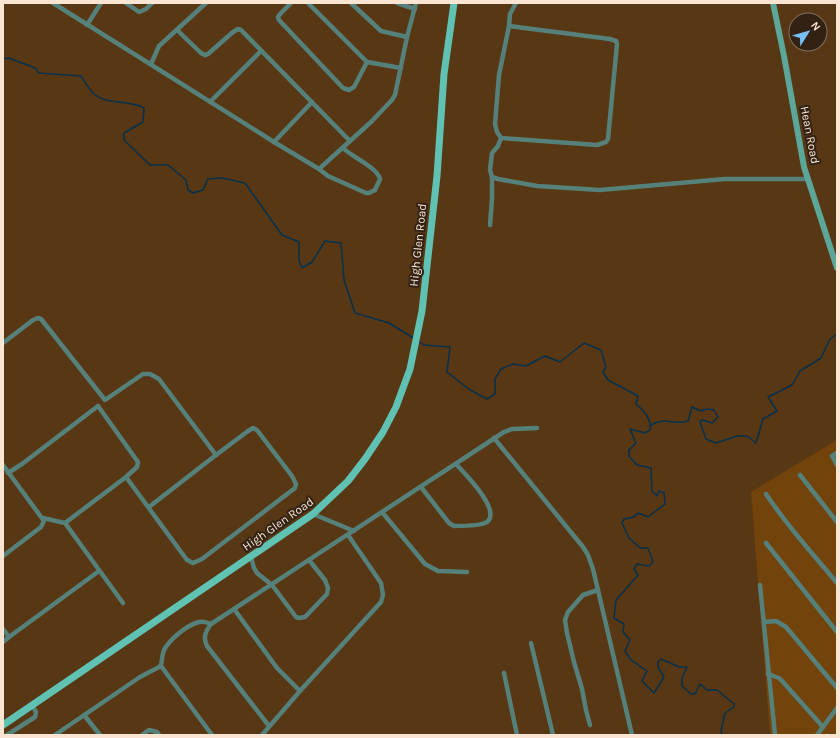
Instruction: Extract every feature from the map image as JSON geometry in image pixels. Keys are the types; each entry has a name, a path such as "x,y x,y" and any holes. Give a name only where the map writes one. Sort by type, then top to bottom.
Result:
{"main road":[{"name":"High Glen Road","path":"3,725 313,514 348,481 383,432 402,391 414,353 422,311 437,176 444,74 454,3"}],"street":[{"path":"53,3 328,176 366,192 372,192 375,190 380,179 377,172 342,148"},
{"path":"87,25 101,3"},
{"path":"126,3 139,12 146,9 152,3"},
{"path":"150,64 159,46 206,3"},
{"path":"291,3 280,14 278,17 279,20 343,88 349,90 354,86 367,62"},
{"path":"308,3 367,62 401,68"},
{"path":"351,3 381,31 407,37"},
{"path":"398,3 415,9"},
{"path":"319,169 350,141 392,100 395,95 407,37 416,3"},
{"path":"501,138 497,132 495,124 499,75 510,14 516,3"},
{"name":"Hean Road","path":"773,3 804,167 837,268"},
{"path":"501,138 598,145 606,142 608,139 617,44 616,41 610,39 509,26"},
{"path":"177,30 203,55 208,54 238,29 244,33 350,141"},
{"path":"210,102 262,51"},
{"path":"274,142 312,102"},
{"path":"490,226 492,177 490,170 492,153 498,146 501,138"},
{"path":"492,177 537,186 600,190 725,179 808,179"},
{"path":"3,343 33,320 38,318 41,319 105,400"},
{"path":"8,472 22,464 105,400 143,374 155,376 159,379 216,455"},
{"path":"64,523 137,467 138,462 98,406"},
{"path":"126,476 187,560 193,563 202,559 295,488 296,484 295,480 257,430 253,428 149,507"},
{"path":"269,726 207,646 205,635 211,624 494,438 512,429 537,428"},
{"path":"494,438 588,555 593,569 632,735"},
{"path":"837,453 832,456 837,465"},
{"path":"421,486 449,523 454,526 483,524 488,522 491,514 487,501 456,464"},
{"path":"3,465 43,518 64,523 123,603"},
{"path":"800,474 837,522"},
{"path":"766,494 796,535 837,583"},
{"path":"382,512 425,564 438,571 467,572"},
{"path":"313,514 354,531"},
{"path":"3,556 41,527 44,521 43,518"},
{"path":"262,735 381,602 383,595 381,583 348,535"},
{"path":"766,543 837,632"},
{"path":"251,556 254,568 272,585 296,617 299,618 305,617 327,594 328,588 325,580 309,560"},
{"path":"3,642 99,571"},
{"path":"760,585 775,735"},
{"path":"590,725 565,620 568,612 582,595 598,590"},
{"path":"234,609 277,668 300,691"},
{"path":"764,622 770,620 776,621 786,627 837,688"},
{"path":"211,624 207,622 200,622 178,635 164,650 161,666 212,735"},
{"path":"3,629 9,637"},
{"path":"531,644 553,735"},
{"path":"55,735 140,677 161,666"},
{"path":"504,673 517,735"},
{"path":"768,674 779,678 823,727"},
{"path":"7,735 34,717 36,712 32,705"},
{"path":"817,735 837,708"},
{"path":"84,715 100,735"},
{"path":"142,735 149,730 157,732 159,735"}],"shaded area":[{"path":"837,440 837,735 770,735 751,492"}],"waterway":[{"path":"3,59 9,58 35,68 39,73 81,76 92,92 100,98 138,105 144,108 143,122 124,133 124,140 150,165 168,165 186,180 188,190 193,193 203,190 208,179 222,178 245,183 282,235 299,242 299,261 302,268 312,262 325,241 341,243 344,280 355,313 389,323 415,339"},
{"path":"651,425 661,421 688,421 692,407 701,411 707,409 714,410 718,417 712,423 702,420 700,422 706,439 716,443 737,436 747,436 756,443 763,419 777,411 768,397 792,385 800,371 821,358 830,339 837,334"},
{"path":"418,341 424,345 450,347 447,372 470,390 487,399 495,394 495,379 501,369 513,364 526,366 545,356 560,362 584,343 601,350 606,367 603,372 608,380 638,396 636,404 647,416 650,423 650,430 645,433 630,429 636,443 629,450 629,456 637,465 651,468 652,491 657,496 659,491 664,493 665,504 648,517 638,513 634,517 624,519 622,523 629,538 640,548 648,548 653,562 649,566 637,564 634,569 638,575 616,600 614,618 624,624 623,632 630,640 625,651 631,660 647,671 642,681 654,693 664,677 658,667 658,662 661,659 679,667 687,667 682,678 682,686 691,694 695,694 700,684 707,690 717,690 734,704 734,707 725,713 721,731 722,735"}]}
